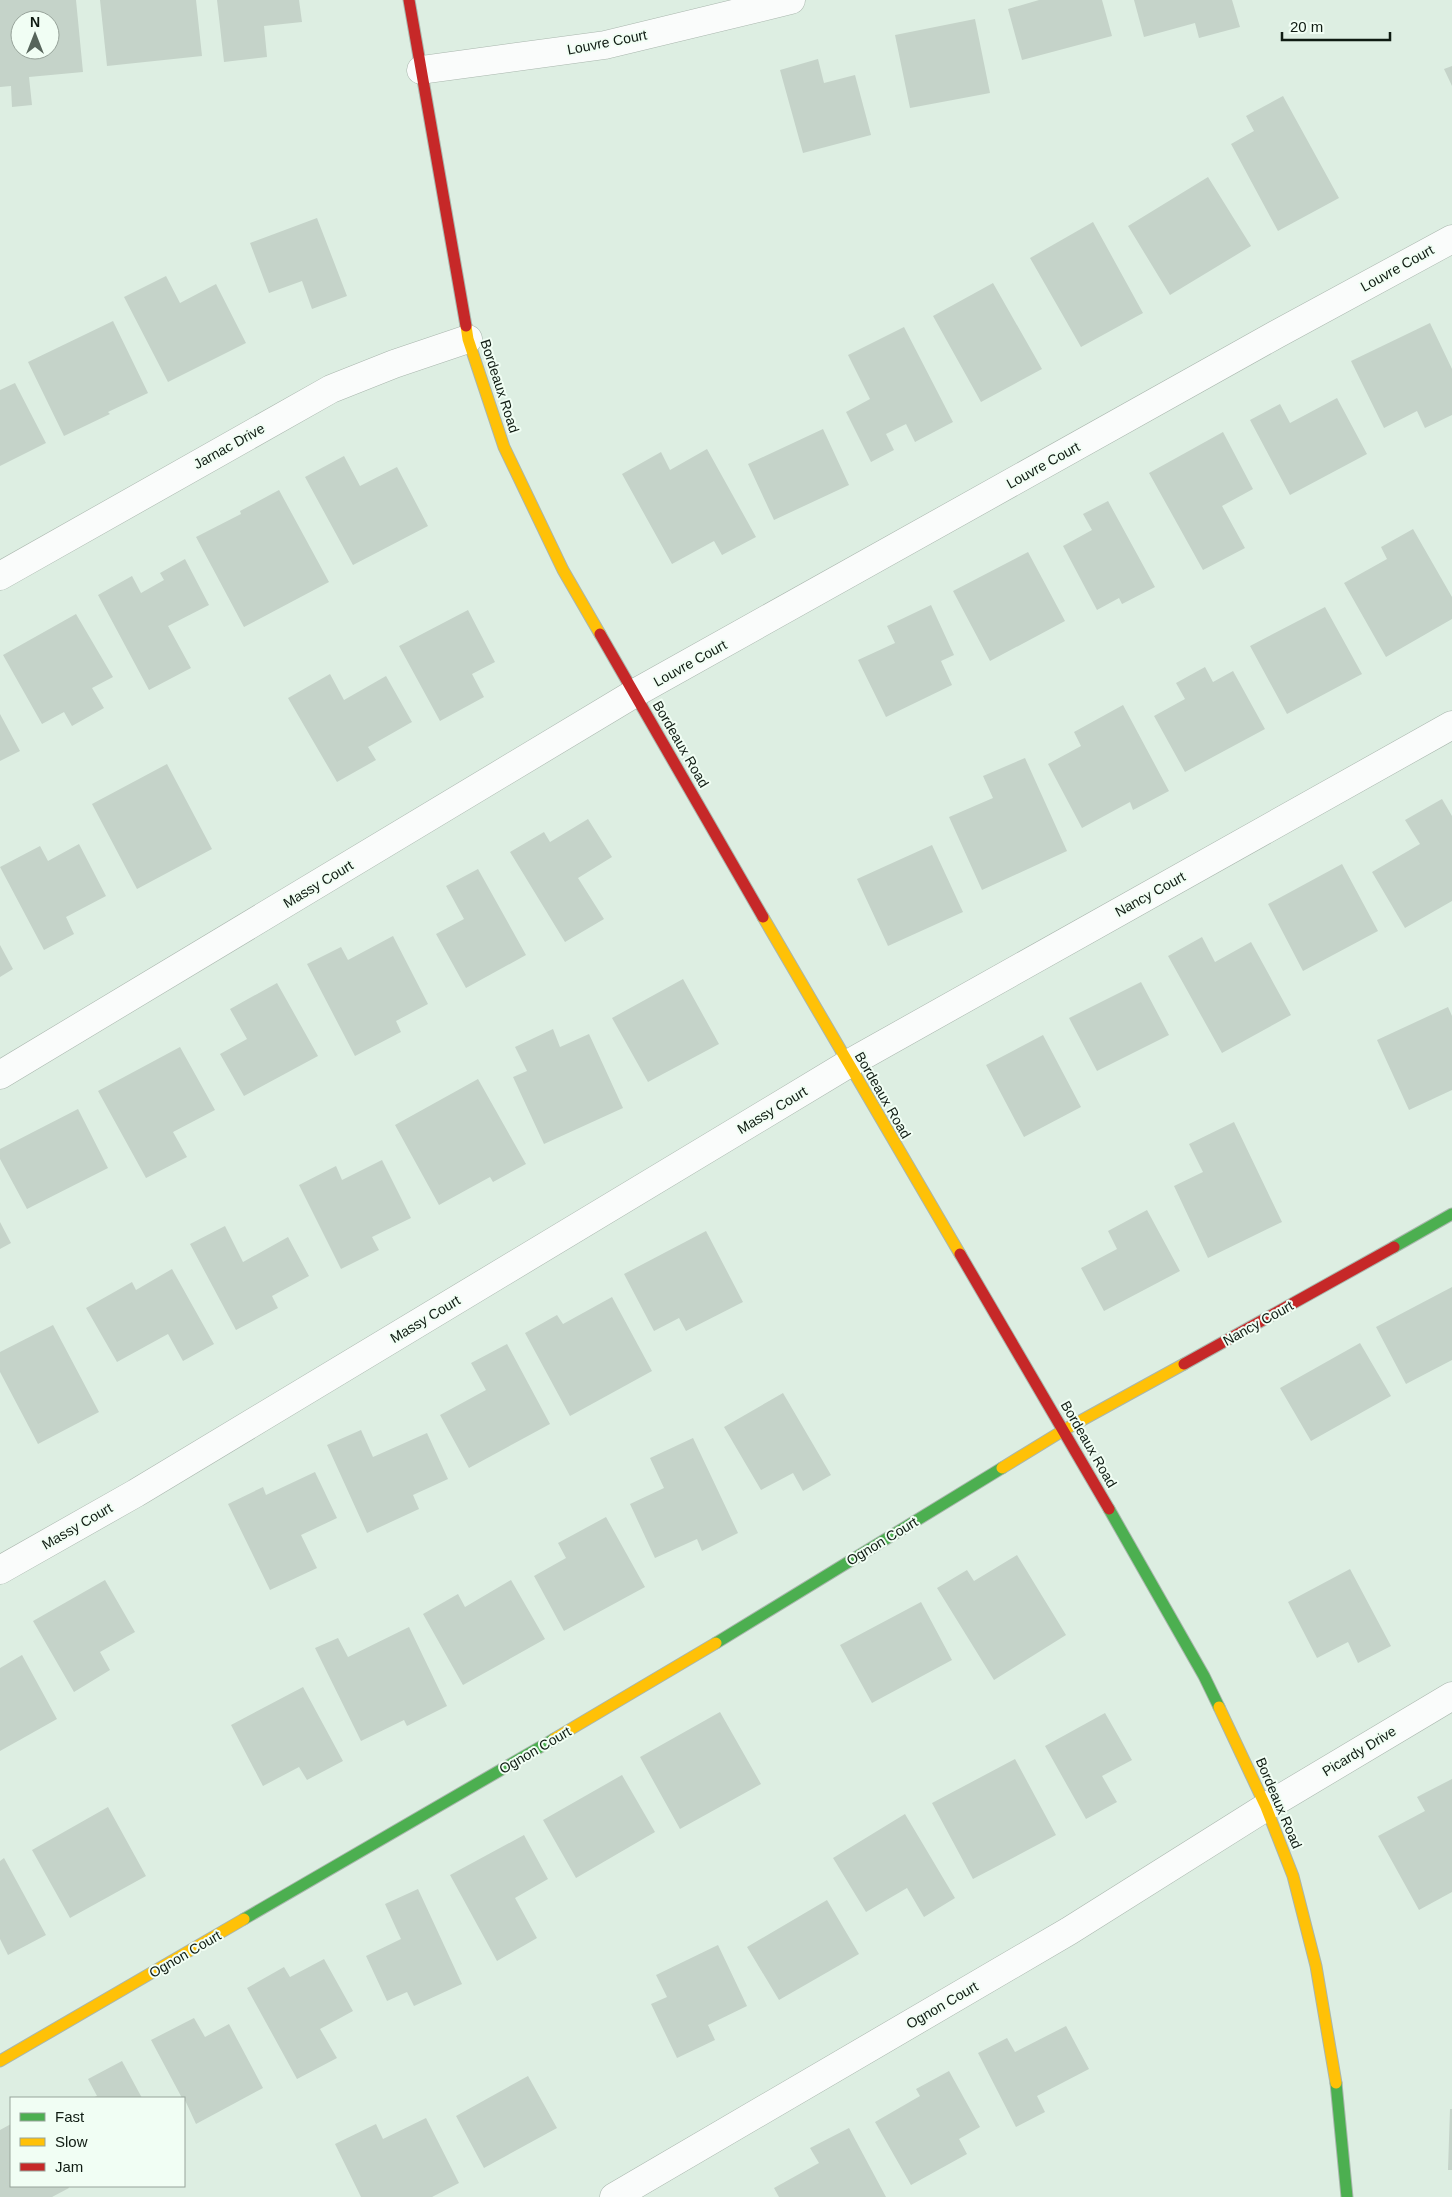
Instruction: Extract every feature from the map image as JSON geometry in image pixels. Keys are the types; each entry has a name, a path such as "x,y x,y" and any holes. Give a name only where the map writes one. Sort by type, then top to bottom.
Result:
{"street":[{"name":"Bordeaux Road","path":"409,0 468,339 504,447 563,570 848,1064 1064,1430 1204,1676 1266,1807 1293,1876 1316,1966 1337,2088 1347,2197"},
{"name":"Louvre Court","path":"421,70 605,46 791,0"},
{"name":"Louvre Court","path":"635,694 1276,334 1452,238"},
{"name":"Jarnac Drive","path":"0,576 331,388 468,339"},
{"name":"Massy Court","path":"0,1075 635,694"},
{"name":"Nancy Court","path":"848,1064 1452,725"},
{"name":"Massy Court","path":"0,1570 136,1493 848,1064"},
{"name":"Nancy Court","path":"1064,1430 1337,1280 1452,1214"},
{"name":"Ognon Court","path":"0,2061 630,1695 1064,1430"},
{"name":"Picardy Drive","path":"1266,1807 1452,1696"},
{"name":"Ognon Court","path":"614,2197 1069,1931 1266,1807"}],"building":[{"path":"0,0 76,0 83,72 29,77 32,105 12,107 11,86 0,87"},
{"path":"100,0 196,0 202,56 107,66"},
{"path":"217,0 299,0 302,22 264,26 267,57 224,62"},
{"path":"1039,0 1102,0 1112,36 1022,60 1008,9"},
{"path":"1134,0 1232,0 1240,27 1199,38 1195,23 1144,37"},
{"path":"975,19 990,93 910,108 895,35"},
{"path":"818,59 824,83 855,75 871,135 803,153 780,70"},
{"path":"1452,66 1452,86 1444,69"},
{"path":"1283,96 1339,198 1278,231 1231,144 1254,131 1246,116"},
{"path":"1208,177 1251,246 1170,295 1128,226"},
{"path":"317,218 347,296 312,309 302,281 269,293 250,243"},
{"path":"1093,222 1143,313 1081,347 1030,258"},
{"path":"166,276 180,303 216,284 246,343 168,382 124,297"},
{"path":"993,283 1042,369 981,402 933,316"},
{"path":"113,321 148,393 64,436 28,362"},
{"path":"1430,323 1452,369 1452,415 1425,428 1417,411 1384,428 1351,361"},
{"path":"904,327 953,422 915,442 906,424 886,434 894,450 871,462 846,412 870,399 848,355"},
{"path":"15,383 46,443 0,466 0,390"},
{"path":"1337,398 1367,454 1290,495 1250,420 1280,404 1290,423"},
{"path":"823,429 849,485 774,520 748,464"},
{"path":"1223,432 1253,489 1222,506 1245,548 1203,570 1149,473"},
{"path":"707,449 756,537 722,555 714,541 672,564 622,474 661,452 670,470"},
{"path":"344,456 360,486 397,467 428,526 353,565 305,477"},
{"path":"279,490 329,582 244,627 196,537 241,514 240,511"},
{"path":"1108,501 1155,587 1122,604 1119,598 1097,610 1063,546 1092,530 1083,514"},
{"path":"1413,529 1452,597 1452,619 1386,657 1344,583 1387,559 1381,547"},
{"path":"1028,552 1065,621 990,661 953,591"},
{"path":"185,559 209,605 168,626 191,668 149,690 98,595 132,576 141,593 164,580 160,573"},
{"path":"931,605 954,655 941,661 952,685 886,717 858,660 895,643 887,626"},
{"path":"1325,607 1362,674 1287,714 1250,646"},
{"path":"468,610 495,662 472,674 484,697 440,721 399,646"},
{"path":"76,614 113,677 92,688 104,708 72,726 64,712 42,724 3,655"},
{"path":"1205,667 1213,682 1233,671 1265,729 1185,772 1154,716 1185,699 1176,683"},
{"path":"330,674 344,700 386,676 412,722 368,747 376,760 337,782 288,698"},
{"path":"1123,705 1169,791 1133,810 1130,802 1082,828 1048,764 1081,746 1074,732"},
{"path":"0,714 20,751 0,761"},
{"path":"1025,758 1067,851 982,890 949,817 993,798 983,776"},
{"path":"167,764 212,849 137,889 92,804"},
{"path":"1442,799 1452,816 1452,901 1405,928 1372,872 1420,844 1405,820"},
{"path":"588,819 612,857 578,878 604,919 565,942 510,852 544,832 550,842"},
{"path":"79,844 106,896 66,917 74,934 44,950 0,867 40,846 48,861"},
{"path":"932,845 963,912 888,946 857,879"},
{"path":"1342,864 1378,931 1303,971 1268,904"},
{"path":"478,869 526,955 466,988 436,934 464,919 446,886"},
{"path":"393,936 428,1004 396,1021 401,1032 355,1056 307,964 341,947 348,960"},
{"path":"1202,937 1215,962 1251,942 1291,1015 1222,1053 1168,956"},
{"path":"0,945 13,969 0,977"},
{"path":"683,979 719,1044 648,1082 612,1018"},
{"path":"1141,982 1169,1035 1097,1071 1069,1018"},
{"path":"277,983 318,1056 244,1096 220,1054 247,1039 230,1009"},
{"path":"1448,1007 1452,1016 1452,1090 1409,1110 1377,1040"},
{"path":"553,1029 560,1047 589,1034 623,1108 544,1144 513,1077 527,1071 515,1047"},
{"path":"1043,1035 1081,1107 1024,1137 986,1065"},
{"path":"180,1047 215,1110 173,1132 187,1157 146,1178 98,1091"},
{"path":"478,1079 526,1164 493,1182 490,1177 439,1205 395,1125"},
{"path":"78,1109 108,1168 27,1209 0,1159 0,1149"},
{"path":"1234,1122 1282,1222 1208,1258 1174,1186 1203,1172 1189,1144"},
{"path":"382,1160 411,1218 372,1237 379,1250 341,1269 299,1185 336,1166 342,1180"},
{"path":"1147,1210 1180,1271 1104,1311 1081,1268 1117,1249 1108,1231"},
{"path":"0,1222 11,1243 0,1249"},
{"path":"225,1226 243,1262 288,1237 309,1276 272,1296 278,1308 236,1330 190,1244"},
{"path":"706,1231 743,1302 686,1331 679,1318 654,1331 624,1274"},
{"path":"172,1269 214,1344 183,1361 168,1334 117,1362 86,1308 132,1282 136,1290"},
{"path":"1452,1287 1452,1360 1406,1384 1376,1327"},
{"path":"612,1297 652,1371 570,1416 525,1333 557,1315 563,1324"},
{"path":"53,1325 99,1412 38,1444 0,1372 0,1352"},
{"path":"1360,1343 1391,1396 1311,1441 1280,1388"},
{"path":"507,1344 550,1424 469,1468 440,1415 486,1390 471,1363"},
{"path":"783,1393 831,1475 803,1491 793,1473 761,1490 724,1427"},
{"path":"361,1430 373,1457 427,1433 448,1479 413,1495 419,1509 367,1533 327,1445"},
{"path":"693,1438 738,1533 702,1551 697,1539 655,1558 630,1504 664,1488 650,1458"},
{"path":"315,1472 337,1518 301,1535 317,1568 270,1590 228,1504 263,1487 266,1495"},
{"path":"606,1517 645,1587 564,1631 534,1576 566,1558 558,1543"},
{"path":"1017,1555 1066,1635 994,1680 937,1588 967,1570 974,1581"},
{"path":"1350,1569 1391,1646 1358,1663 1348,1642 1317,1658 1288,1602"},
{"path":"105,1580 135,1632 100,1652 110,1670 74,1692 33,1621"},
{"path":"511,1580 545,1639 463,1685 423,1614 458,1594 465,1607"},
{"path":"921,1602 952,1660 872,1703 840,1645"},
{"path":"409,1627 447,1706 407,1726 404,1720 361,1741 315,1648 338,1638 348,1657"},
{"path":"22,1655 57,1719 0,1751 0,1668"},
{"path":"303,1687 343,1761 307,1780 299,1767 263,1786 231,1725"},
{"path":"720,1712 761,1784 680,1829 640,1757"},
{"path":"1105,1713 1132,1760 1102,1776 1117,1802 1086,1819 1045,1746"},
{"path":"1015,1759 1056,1835 973,1879 932,1803"},
{"path":"622,1775 655,1832 576,1878 543,1820"},
{"path":"1452,1779 1452,1892 1419,1910 1378,1836 1425,1811 1417,1797"},
{"path":"108,1807 146,1876 70,1918 32,1850"},
{"path":"905,1814 955,1898 924,1917 907,1888 866,1912 833,1858"},
{"path":"524,1835 548,1879 515,1898 537,1938 497,1961 450,1875"},
{"path":"4,1858 46,1935 8,1955 0,1939 0,1861"},
{"path":"418,1889 462,1984 414,2006 407,1992 387,2001 366,1956 401,1939 385,1904"},
{"path":"827,1900 859,1954 779,2000 747,1947"},
{"path":"718,1945 747,2006 708,2025 715,2040 677,2058 651,2004 667,1997 656,1975"},
{"path":"324,1959 353,2011 320,2029 337,2058 297,2079 247,1988 284,1967 290,1977"},
{"path":"194,2018 205,2037 229,2024 263,2088 196,2124 185,2097 181,2097 151,2040"},
{"path":"1066,2026 1089,2069 1037,2096 1045,2112 1016,2127 978,2053 1007,2038 1015,2052"},
{"path":"122,2061 141,2097 94,2097 97,2096 88,2079"},
{"path":"949,2071 980,2127 959,2139 967,2154 911,2185 875,2122 920,2096 916,2089"},
{"path":"528,2076 557,2128 484,2168 456,2116"},
{"path":"1450,2109 1452,2109 1452,2170 1448,2170"},
{"path":"426,2118 459,2183 432,2197 361,2197 335,2144 376,2124 383,2139"},
{"path":"10,2125 10,2187 69,2188 52,2197 0,2197 0,2130"},
{"path":"849,2128 886,2197 779,2197 774,2188 819,2163 810,2148"}],"traffic: fast":[{"path":"1394,1247 1452,1214"},
{"path":"716,1643 1002,1468"},
{"path":"1109,1509 1204,1676 1219,1707"},
{"path":"244,1919 554,1739"},
{"path":"1336,2083 1347,2197"}],"traffic: slow":[{"path":"466,326 468,339 504,447 563,570 600,634"},
{"path":"763,917 960,1254"},
{"path":"1002,1468 1064,1430 1184,1364"},
{"path":"554,1739 716,1643"},
{"path":"1219,1707 1266,1807 1293,1876 1316,1966 1336,2083"},
{"path":"0,2061 244,1919"}],"traffic: jam":[{"path":"409,0 466,326"},
{"path":"600,634 763,917"},
{"path":"1184,1364 1394,1247"},
{"path":"960,1254 1109,1509"}]}
